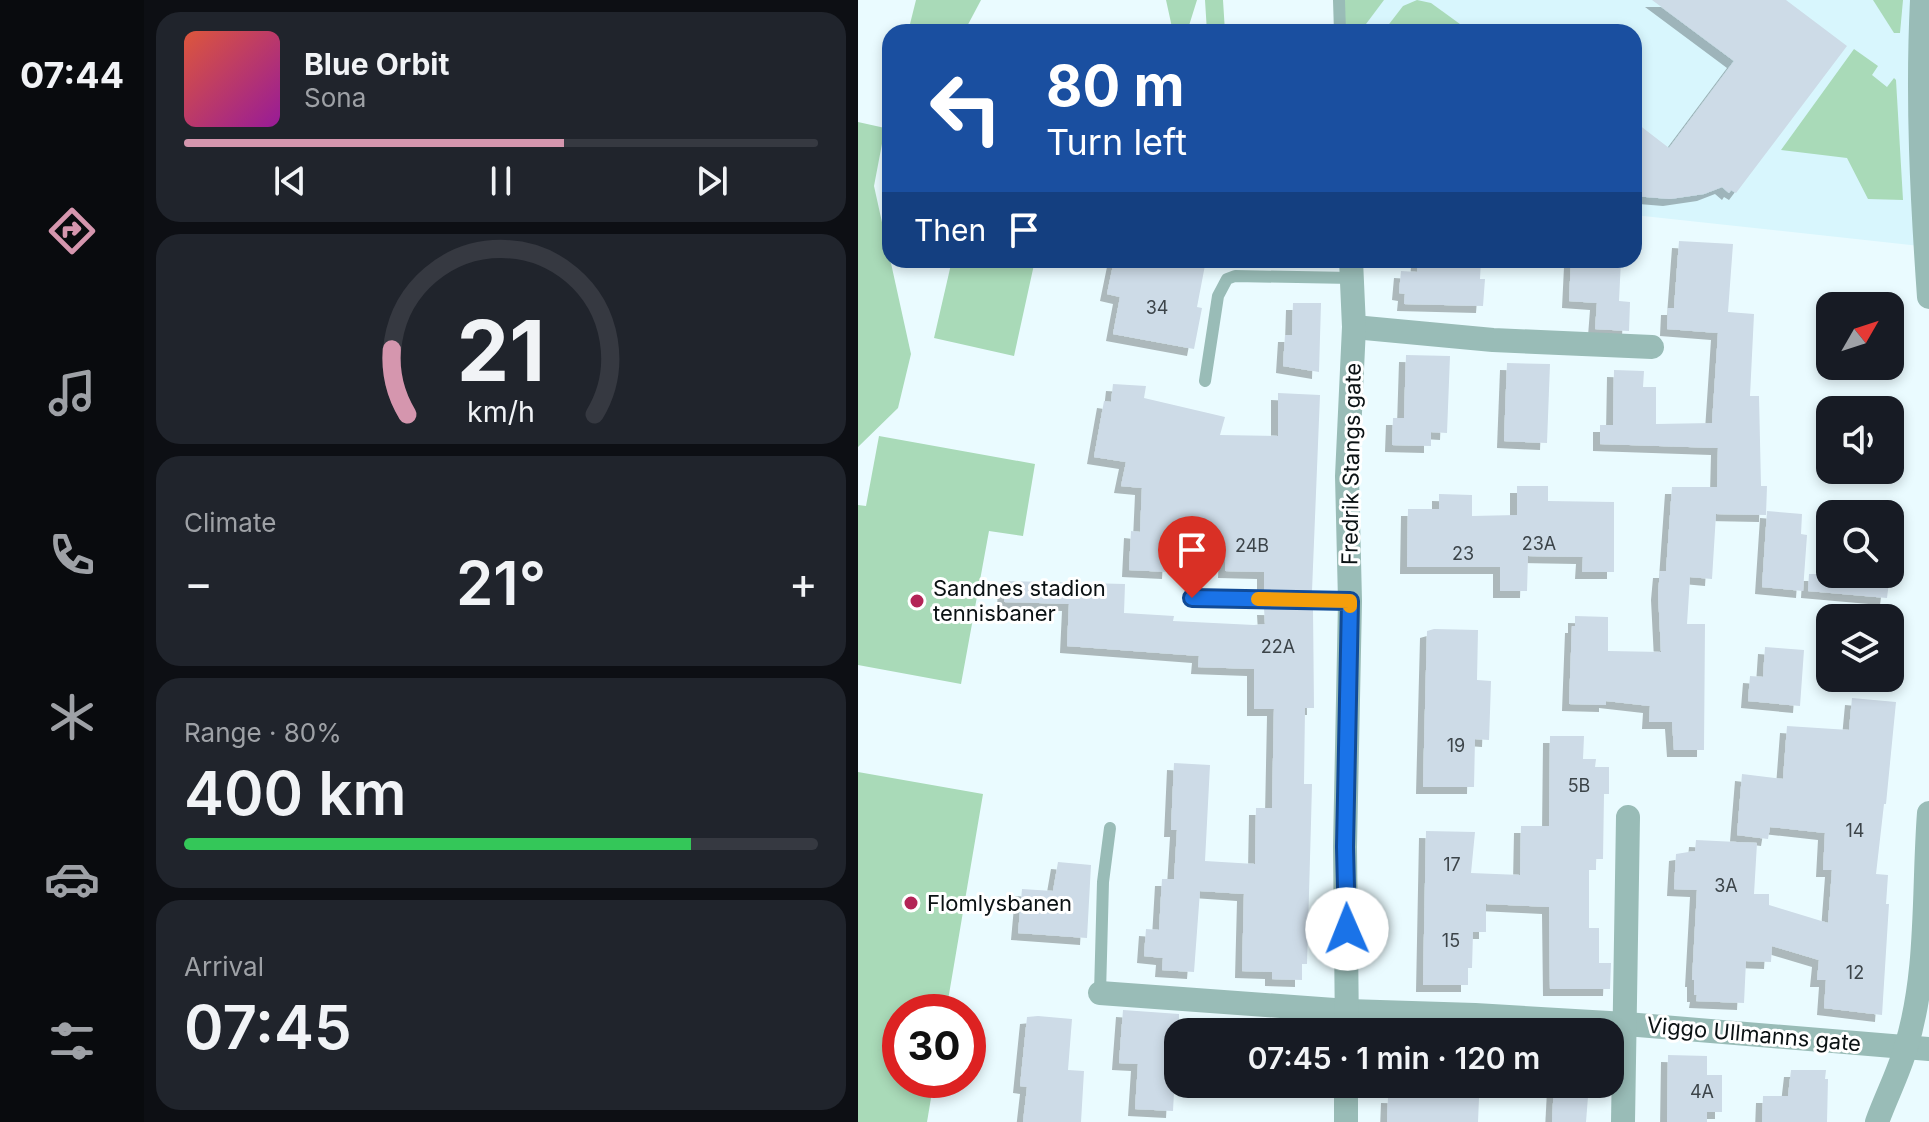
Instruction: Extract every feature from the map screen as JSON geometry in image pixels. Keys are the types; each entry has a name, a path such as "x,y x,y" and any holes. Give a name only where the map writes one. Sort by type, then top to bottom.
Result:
{"street":[{"path":"1922,0 1918,68 1919,139 1929,297"},
{"name":"Fredrik Stangs gate","path":"1348,1018 1345,847 1350,601 1347,476 1354,327 1352,269"},
{"path":"1354,327 1493,340 1652,347"},
{"path":"1877,1122 1918,1048 1916,1002 1922,959 1929,813"},
{"path":"1623,1122 1628,817"},
{"name":"Viggo Ullmanns gate","path":"1100,993 1321,1018"},
{"name":"Viggo Ullmanns gate","path":"1412,1018 1475,1015 1525,1018"},
{"name":"Viggo Ullmanns gate","path":"1626,1024 1918,1048"},
{"path":"1346,1098 1346,1122"}],"lane":[{"path":"1339,0 1340,24"},
{"path":"1205,381 1218,296 1227,279 1352,269"},
{"path":"1192,598 1350,601"},
{"path":"1100,993 1103,882 1110,828"}],"shaded area":[{"path":"1343,0 1929,0 1929,247 1642,216 1642,24 1342,24"}],"green space":[{"path":"916,0 981,0 968,24 910,24"},
{"path":"1166,0 1197,0 1190,24 1171,24"},
{"path":"1205,0 1223,0 1224,24 1206,24"},
{"path":"1343,0 1384,0 1366,24 1342,24"},
{"path":"1417,0 1431,3 1460,24 1389,24 1403,6"},
{"path":"1873,0 1903,0 1900,33 1894,33"},
{"path":"1854,49 1878,66 1872,75 1887,87 1894,78 1896,80 1903,200 1868,199 1847,158 1781,150"},
{"path":"858,122 882,127 874,186 882,222 882,268 892,268 911,354 898,408 858,447"},
{"path":"950,268 1033,268 1014,356 934,338"},
{"name":"Sandnes stadion tennisbaner","path":"879,436 1035,464 1023,536 989,531 961,684 858,665 858,505 866,506"},
{"name":"Flomlysbanen","path":"858,772 983,794 949,994 882,994 882,1098 931,1098 927,1122 858,1122"}],"building":[{"path":"1652,0 1786,0 1847,46 1736,193 1731,190 1729,193 1722,187 1704,194 1670,199 1642,197 1642,127 1669,148 1734,61"},
{"path":"1679,241 1733,244 1728,312 1754,314 1750,396 1759,396 1761,486 1767,486 1766,515 1716,514 1712,579 1690,577 1687,624 1705,624 1704,750 1674,750 1672,722 1649,722 1650,706 1606,701 1606,705 1569,704 1575,616 1608,617 1608,651 1661,652 1658,593 1660,571 1666,571 1672,487 1717,487 1718,448 1600,444 1600,425 1613,425 1614,370 1644,371 1643,387 1656,387 1656,424 1712,423 1718,333 1667,329 1668,308 1674,308"},
{"path":"1112,268 1204,268 1197,307 1202,308 1194,349 1113,334 1120,297 1107,294"},
{"path":"1417,268 1481,268 1480,279 1485,279 1483,306 1404,304 1405,294 1399,293 1401,271 1417,272"},
{"path":"1571,268 1621,268 1619,301 1630,302 1629,331 1595,329 1597,303 1569,301"},
{"path":"1293,303 1321,303 1319,372 1283,366 1285,335 1292,335"},
{"path":"1406,355 1450,356 1447,433 1431,432 1431,446 1392,445 1393,418 1404,418"},
{"path":"1507,363 1550,364 1547,443 1504,441"},
{"path":"1113,384 1146,386 1144,398 1225,417 1220,435 1278,436 1278,393 1320,395 1312,591 1264,590 1264,572 1225,571 1226,546 1214,546 1215,539 1171,537 1169,572 1129,570 1131,531 1140,532 1142,488 1121,486 1126,462 1094,457 1104,401 1111,402"},
{"path":"1517,486 1548,486 1548,501 1614,502 1614,572 1582,572 1583,557 1528,556 1527,591 1500,591 1500,567 1407,567 1408,509 1439,509 1439,494 1472,495 1472,516 1517,515"},
{"path":"1767,511 1802,514 1801,534 1807,535 1803,591 1762,587"},
{"path":"1809,574 1816,574 1816,588 1888,588 1887,598 1808,591"},
{"path":"1005,581 1125,584 1124,613 1174,616 1173,621 1254,625 1265,624 1264,608 1313,609 1314,708 1305,708 1304,784 1312,784 1307,964 1302,964 1302,980 1272,979 1272,972 1242,971 1244,894 1200,891 1194,972 1162,970 1163,958 1144,956 1146,929 1159,930 1162,879 1174,879 1177,830 1171,830 1174,763 1210,765 1205,861 1255,864 1256,808 1272,808 1274,709 1254,709 1254,669 1198,667 1199,656 1067,646 1069,604 1004,602"},
{"path":"1478,630 1477,680 1491,681 1489,740 1475,739 1474,787 1423,787 1427,631"},
{"path":"1765,647 1804,650 1800,706 1748,701 1750,676 1763,677"},
{"path":"1852,698 1896,702 1876,874 1888,875 1882,1015 1824,1008 1826,980 1817,980 1819,960 1772,946 1771,962 1746,961 1744,1003 1696,1001 1692,980 1697,890 1674,889 1676,854 1695,851 1696,840 1757,843 1754,894 1769,894 1769,905 1828,923 1832,870 1823,870 1825,833 1770,827 1768,839 1737,835 1742,774 1783,779 1787,726 1849,730"},
{"path":"1550,736 1584,736 1583,759 1596,759 1595,767 1609,767 1609,794 1604,794 1603,859 1596,859 1596,870 1589,870 1589,928 1599,928 1599,963 1611,963 1610,989 1550,989 1549,907 1486,904 1486,932 1473,932 1468,985 1423,985 1426,831 1475,832 1471,873 1520,875 1521,826 1549,826"},
{"path":"1058,862 1091,865 1087,938 1018,933 1022,889 1053,891"},
{"path":"1123,1010 1179,1014 1179,1018 1164,1018 1164,1098 1174,1098 1173,1111 1135,1109 1138,1064 1119,1063"},
{"path":"1027,1017 1072,1019 1068,1070 1084,1071 1081,1122 1023,1122 1027,1087 1020,1086"},
{"path":"1668,1055 1707,1056 1707,1075 1722,1075 1722,1112 1707,1112 1707,1122 1667,1122"},
{"path":"1791,1070 1826,1070 1827,1122 1762,1122 1763,1096 1788,1096"},
{"path":"1388,1098 1479,1098 1478,1122 1387,1122"},
{"path":"1553,1098 1588,1098 1586,1122 1552,1122"}],"slow traffic":[{"path":"1258,599 1350,601 1350,606"}],"place":[{"name":"Sandnes stadion tennisbaner","path":"917,601"},
{"name":"Flomlysbanen","path":"911,903"}],"route":[{"path":"1192,598 1350,601 1345,847 1347,929"}]}
